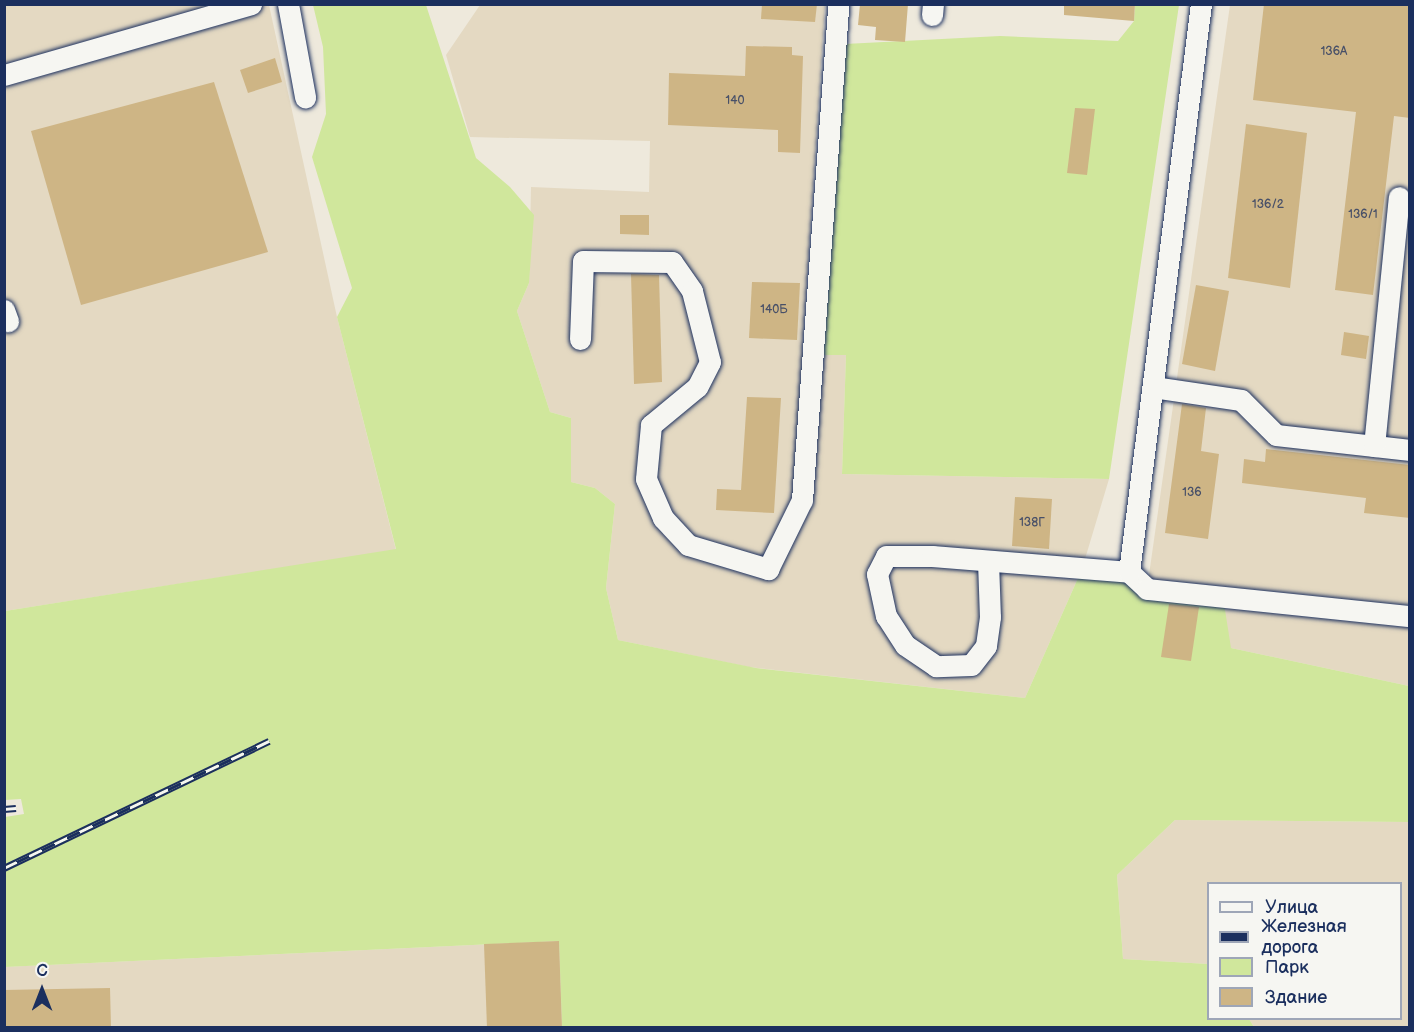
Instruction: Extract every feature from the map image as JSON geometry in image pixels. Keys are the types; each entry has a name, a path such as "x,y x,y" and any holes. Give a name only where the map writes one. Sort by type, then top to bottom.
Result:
{"street":[{"path":"4,75 251,4"},
{"path":"288,4 304,97"},
{"path":"580,339 583,261 672,261 692,291 710,362 697,387 651,425 646,479 663,518 688,545 768,569 802,500 838,4"},
{"path":"1129,573 1201,4"},
{"path":"1374,446 1399,197"},
{"path":"1153,387 1241,400 1276,435 1410,450"},
{"path":"988,561 990,617 986,646 970,665 936,666 905,645 886,616 877,574 886,556 988,561 1129,573 1147,589 1410,616"}],"shaded area":[{"path":"5,5 269,5 337,317 396,550 5,611"},
{"path":"480,5 825,5 802,352 846,355 842,474 1109,479 1082,569 1025,698 749,667 618,640 606,588 615,504 595,488 571,482 571,418 550,412 517,311 529,283 531,187 649,192 650,141 470,137 446,55"},
{"path":"1230,5 1409,5 1409,686 1231,648 1147,589"},
{"path":"1175,820 1409,822 1409,1027 1254,1027 1250,1020 1402,1020 1402,882 1207,882 1207,964 1123,959 1117,875"},
{"path":"559,941 562,1027 5,1027 4,967"}],"green space":[{"path":"313,5 426,5 476,158 510,187 534,215 529,283 517,311 550,412 571,418 571,482 595,488 615,504 606,588 618,640 756,668 1025,698 1082,569 1147,589 1223,597 1231,648 1409,686 1409,822 1175,820 1117,875 1123,959 1207,964 1207,1020 1250,1020 1254,1027 562,1027 559,941 5,967 5,817 24,814 21,799 5,800 5,611 396,549 337,317 352,288 312,157 326,114 323,47"},
{"path":"1135,5 1179,5 1109,479 842,474 846,355 822,355 845,44 1000,36 1118,41 1134,21"}],"building":[{"path":"762,4 817,4 815,22 761,19"},
{"path":"860,4 908,4 905,42 875,40 876,27 858,25"},
{"path":"1064,4 1135,4 1134,21 1064,15"},
{"path":"1264,4 1410,4 1410,118 1394,116 1373,295 1335,290 1356,112 1253,100"},
{"path":"746,46 792,47 792,55 803,56 800,153 778,152 778,130 668,125 669,73 745,76"},
{"path":"275,58 282,82 248,93 240,70"},
{"path":"214,82 268,252 81,305 31,131"},
{"path":"1075,108 1095,109 1087,175 1067,173"},
{"path":"1246,124 1307,133 1290,288 1228,278"},
{"path":"620,215 649,215 649,235 620,234"},
{"path":"631,274 659,275 662,382 634,384"},
{"path":"752,282 800,283 797,340 749,338"},
{"path":"1196,285 1229,291 1215,371 1182,364"},
{"path":"1344,332 1369,336 1366,359 1341,355"},
{"path":"747,397 781,398 774,513 716,510 717,489 741,490"},
{"path":"1182,404 1206,408 1201,451 1219,454 1208,539 1165,533"},
{"path":"1266,449 1410,465 1410,518 1364,513 1366,498 1242,483 1244,459 1265,462"},
{"path":"1015,497 1052,499 1049,549 1012,546"},
{"path":"1169,604 1199,607 1191,661 1161,657"},
{"path":"559,941 562,1028 487,1028 484,944"},
{"path":"110,988 111,1028 4,1028 4,990"}],"railway":[{"path":"4,868 269,741"},
{"path":"4,809 16,808"}]}
